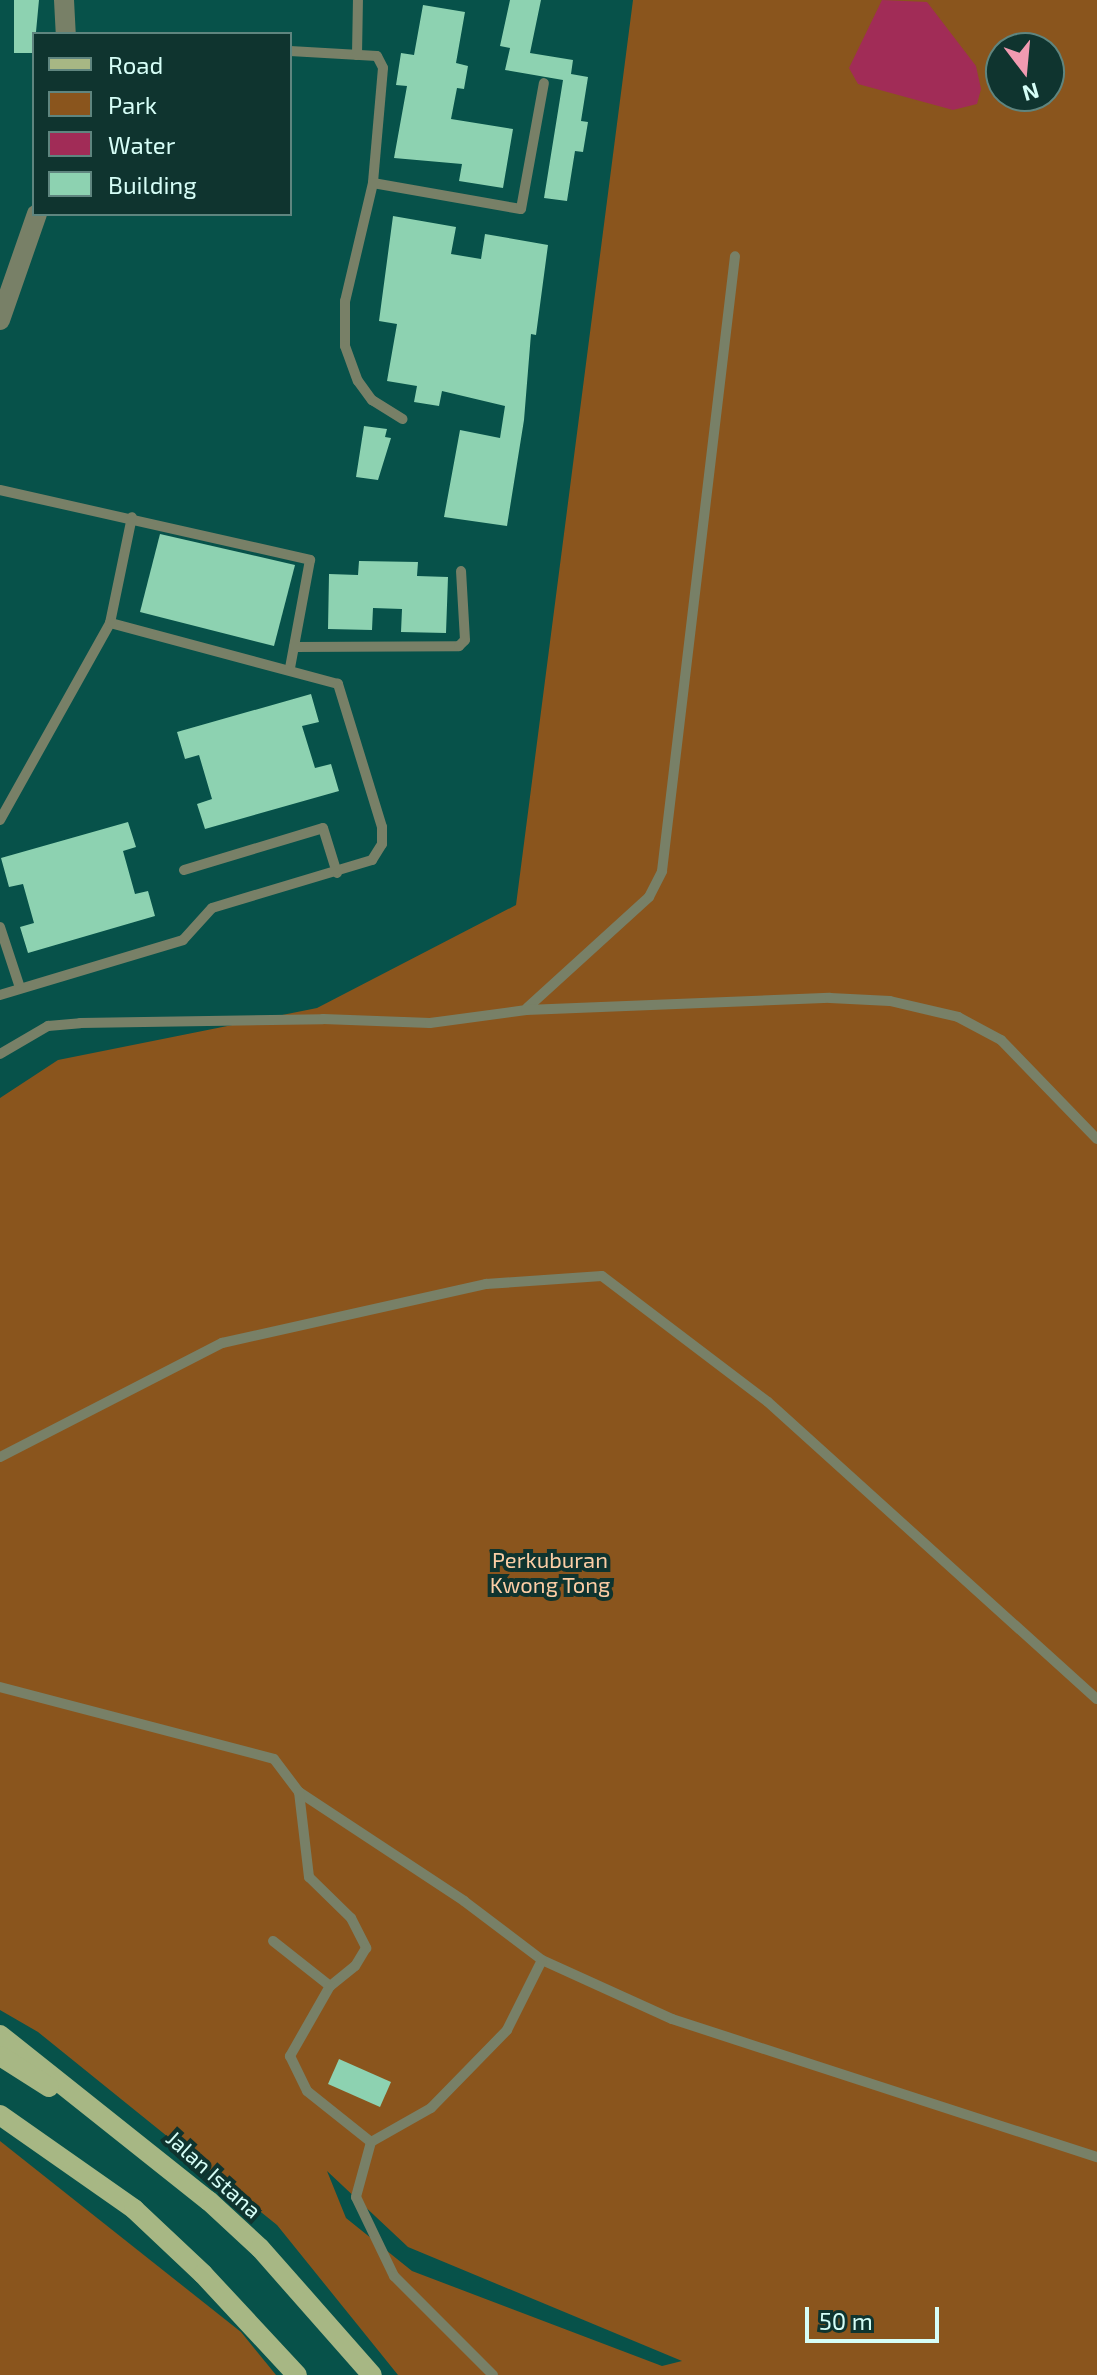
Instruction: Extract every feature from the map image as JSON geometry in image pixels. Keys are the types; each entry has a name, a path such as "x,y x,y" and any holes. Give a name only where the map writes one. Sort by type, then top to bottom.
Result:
{"main road":[{"name":"Jalan Istana","path":"0,2035 151,2150 260,2248 372,2375"},
{"path":"0,2056 151,2150"},
{"path":"0,2115 134,2209 203,2274 297,2375"}],"street":[{"path":"64,0 66,32"},
{"path":"0,320 36,216"}],"lane":[{"path":"357,55 358,0"},
{"path":"292,51 377,56 383,68 373,183 345,301 345,346 358,381 372,400 402,419"},
{"path":"373,183 521,209 544,83"},
{"path":"526,1010 547,996 649,897 662,871 735,256"},
{"path":"0,490 132,517 310,560 290,668"},
{"path":"0,820 110,623 132,517"},
{"path":"294,647 459,646 465,640 461,571"},
{"path":"0,995 183,940 212,908 372,860 382,844 382,827 338,684 290,668 110,623"},
{"path":"184,870 323,828 337,873"},
{"path":"0,927 20,988"},
{"path":"0,1054 48,1026 323,1019 430,1023 526,1010 830,998 890,1001 958,1017 1001,1040 1097,1139"},
{"path":"0,1457 222,1343 486,1284 602,1276 768,1402 1097,1699"},
{"path":"0,1687 274,1759 299,1792 464,1901 542,1960 672,2019 1097,2157"},
{"path":"299,1792 309,1877 351,1918 366,1948 355,1966 330,1986 290,2056 307,2091 371,2142"},
{"path":"273,1941 330,1986"},
{"path":"493,2375 394,2276 356,2197 371,2142 431,2108 507,2030 542,1960"}],"green space":[{"name":"Perkuburan Kwong Tong","path":"633,0 1097,0 1097,2375 398,2375 277,2225 38,2032 0,2010 0,1098 58,1060 317,1008 516,905","holes":["327,2171 408,2247 682,2361 662,2366 412,2271 346,2218"]},
{"path":"0,2141 241,2332 276,2375 0,2375"}],"water":[{"path":"882,0 927,2 976,66 981,89 977,104 953,110 858,84 849,68"}],"building":[{"path":"14,0 39,0 36,32 32,32 32,53 14,53"},
{"path":"510,0 541,0 530,53 573,60 571,74 588,77 581,121 588,122 583,152 575,151 567,201 544,198 563,80 505,70 510,48 500,46"},
{"path":"423,5 465,12 456,63 468,66 464,89 457,88 451,119 513,129 503,188 459,181 462,164 394,158 407,86 396,85 401,53 414,55"},
{"path":"393,216 456,227 451,254 481,259 485,234 548,245 536,335 531,334 524,420 507,526 444,517 460,430 500,438 505,406 442,391 439,406 414,402 417,386 387,381 397,324 379,321"},
{"path":"364,426 387,429 385,437 391,438 378,480 356,477"},
{"path":"160,534 295,565 274,646 140,612"},
{"path":"359,561 418,562 417,576 448,577 446,633 401,632 402,609 373,608 372,630 328,629 329,574 358,575"},
{"path":"311,694 319,722 302,726 315,768 331,764 339,791 205,829 197,804 212,799 199,755 185,759 177,732"},
{"path":"128,822 136,847 123,851 135,894 148,891 155,916 28,953 20,927 34,923 23,884 9,887 1,858"},
{"path":"339,2059 391,2082 380,2107 328,2084"}]}
